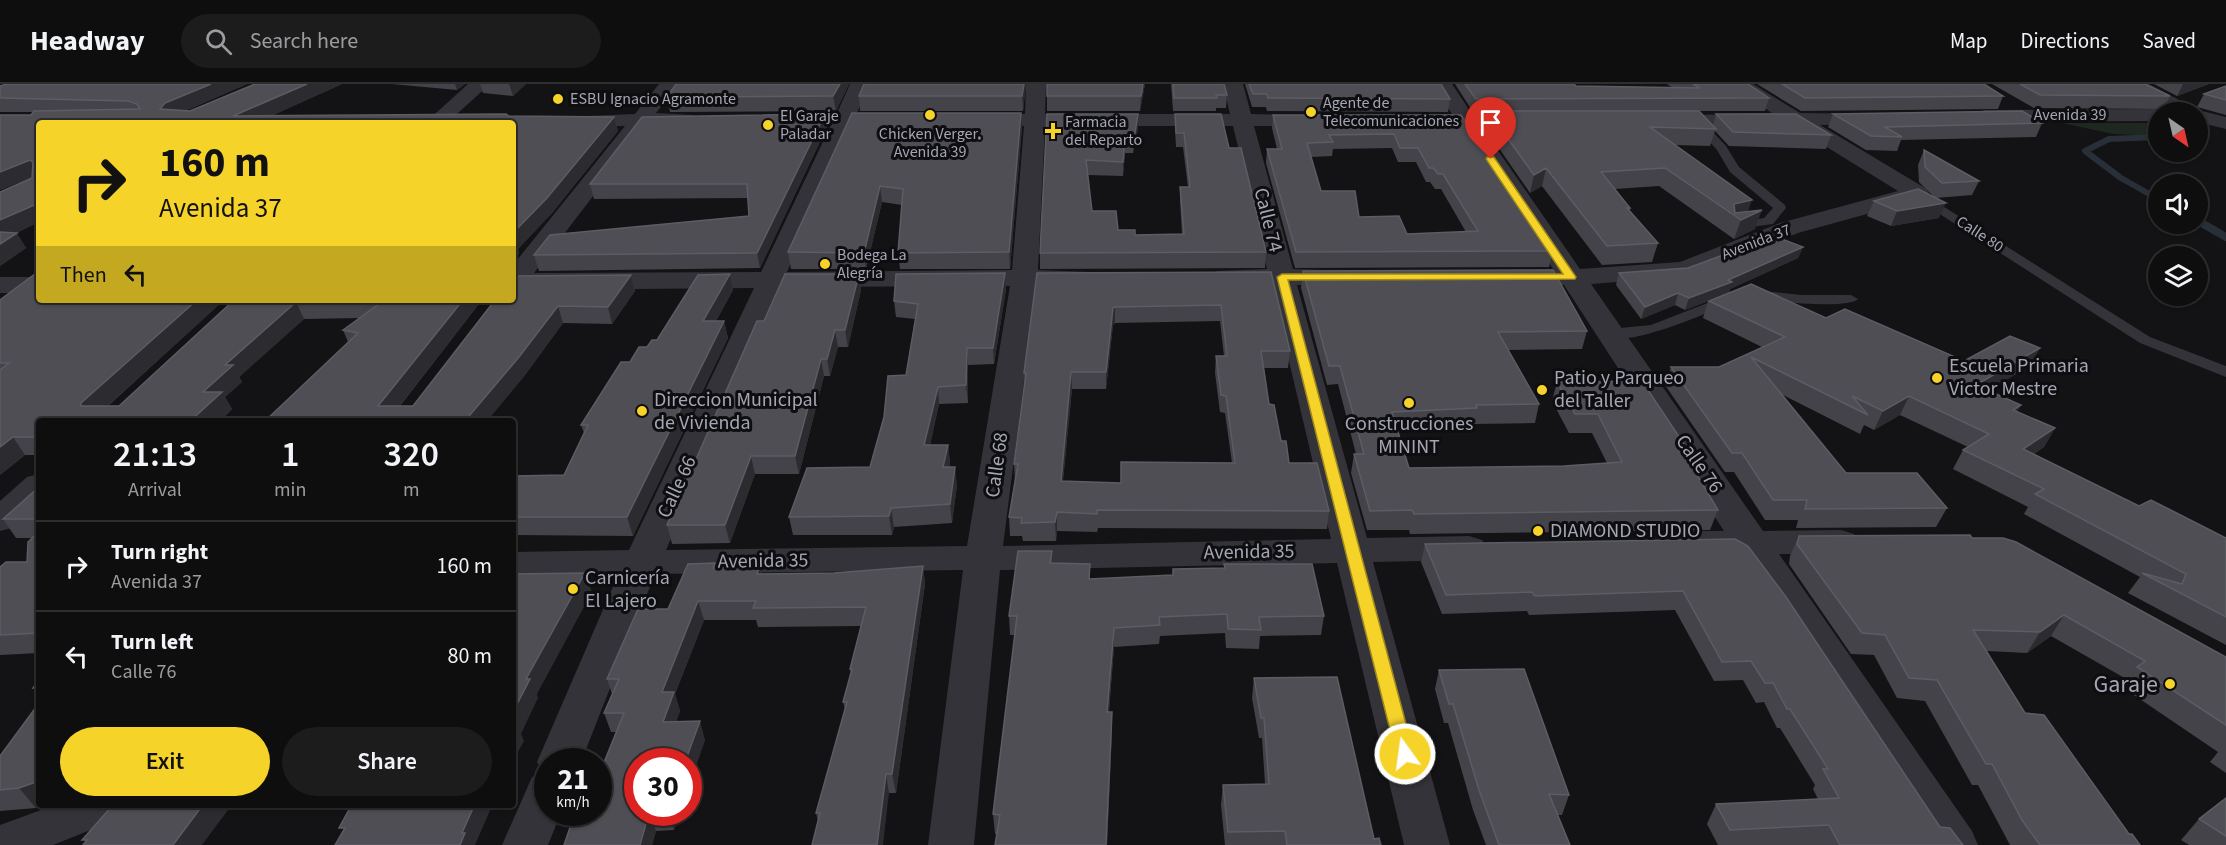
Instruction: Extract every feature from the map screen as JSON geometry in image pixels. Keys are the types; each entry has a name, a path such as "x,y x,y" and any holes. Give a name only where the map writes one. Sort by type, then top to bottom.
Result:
{"street":[{"path":"439,120 480,84"},
{"path":"516,277 669,84"},
{"name":"Calle 66","path":"565,748 642,562 860,84"},
{"name":"Calle 68","path":"951,845 983,558 1024,278 1032,184 1036,84"},
{"name":"Calle 74","path":"1233,84 1427,845"},
{"name":"Calle 76","path":"1442,84 1464,120 1753,542 1955,845"},
{"name":"Calle 80","path":"1739,84 1917,193"},
{"path":"2134,84 2169,102"},
{"path":"1992,94 2027,115"},
{"name":"Avenida 39","path":"1969,116 2148,110"},
{"path":"1638,120 1900,117"},
{"path":"2208,117 2226,123"},
{"path":"550,121 710,119"},
{"path":"767,119 916,119"},
{"path":"951,120 1335,120"},
{"path":"1406,120 1557,120"},
{"name":"Avenida 37","path":"1490,277 1571,277 1684,270 1790,228 1917,193"},
{"path":"1200,277 1374,277"},
{"path":"516,281 1106,278"},
{"path":"4,287 36,285"},
{"path":"0,520 36,487"},
{"path":"1659,544 1869,542"},
{"name":"Avenida 35","path":"516,564 983,558 1506,547"},
{"path":"0,845 95,808"},
{"path":"68,845 97,808"},
{"path":"525,845 534,823"}],"lane":[{"path":"1696,120 1722,148 1734,169 1780,208 1768,221 1735,227"},
{"name":"Calle 80","path":"1917,193 2145,340 2226,372"},
{"path":"1610,334 1654,329 1748,293 1801,299 1851,299"}],"shaded area":[{"path":"2062,123 2148,123 2148,136 2113,134"}],"building":[{"path":"7,84 211,84 165,103 160,109 190,111 255,84 307,84 233,116 506,114 509,116 614,117 547,198 516,230 516,120 36,120 36,204 0,220 0,192 32,178 33,162 30,160 0,172 0,115 31,115 34,111 140,109 137,104 128,101 0,98 0,86"},
{"path":"676,84 840,84 833,96 667,97"},
{"path":"864,84 1024,84 1022,96 859,96"},
{"path":"1047,84 1143,84 1141,96 1047,96"},
{"path":"1173,84 1224,84 1227,95 1216,95 1217,98 1174,98"},
{"path":"1249,84 1441,84 1450,99 1268,98 1267,94 1253,94"},
{"path":"1465,84 1574,84 1576,86 1700,88 1693,84 1748,84 1769,98 1476,99"},
{"path":"1782,84 1984,84 2003,96 1805,98"},
{"path":"2020,84 2145,84 2170,96 2040,95"},
{"path":"2226,86 2226,100 2204,94"},
{"path":"1488,111 1699,111 1716,129 1650,127 1752,200 1734,204 1735,213 1762,210 1741,220 1665,168 1601,172 1630,208 1627,208 1658,243 1607,246 1546,168 1534,175"},
{"path":"2022,111 2042,123 1885,127 1902,137 1871,136 1833,114"},
{"path":"852,113 1021,113 1009,252 898,253 903,189 880,186 864,253 788,252"},
{"path":"825,114 757,253 534,255 550,235 749,216 747,184 590,184 642,117"},
{"path":"1047,114 1138,114 1134,139 1125,139 1123,162 1086,160 1092,211 1116,211 1118,230 1135,230 1135,235 1184,234 1180,187 1190,187 1184,133 1176,133 1175,114 1221,114 1229,148 1241,148 1266,252 1040,253"},
{"path":"1716,114 1796,114 1831,135 1733,132"},
{"path":"1273,115 1461,115 1553,251 1296,252 1267,149 1282,149","holes":["1394,134 1400,148 1418,148 1429,168 1433,168 1438,174 1443,174 1478,231 1407,234 1399,216 1359,217 1355,191 1321,191 1307,143 1333,142 1329,135"]},
{"path":"1924,150 1979,181 1942,183 1925,167"},
{"path":"1918,189 1946,203 1897,211 1874,201"},
{"path":"0,232 17,233 0,244"},
{"path":"1774,236 1803,247 1728,280 1732,282 1689,298 1678,293 1645,307 1619,273 1688,268"},
{"path":"1553,270 1587,331 1498,332 1539,404 1476,405 1477,408 1392,412 1409,468 1564,466 1622,462 1598,414 1575,414 1557,382 1642,381 1690,453 1684,453 1718,510 1414,514 1412,510 1370,511 1354,454 1364,454 1340,366 1329,366 1303,271"},
{"path":"1271,272 1290,351 1261,351 1269,404 1274,405 1281,441 1286,441 1289,463 1317,463 1329,511 1097,510 1097,514 1057,512 1055,522 1021,523 1022,518 1009,517 1018,464 1014,464 1037,273","holes":["1221,305 1227,356 1216,356 1221,395 1226,396 1235,463 1121,462 1121,483 1061,481 1071,372 1106,372 1113,308"]},
{"path":"36,273 36,303 194,303 81,403 81,406 119,406 231,303 295,303 225,365 233,365 203,392 222,392 193,418 36,418 36,437 13,437 0,447 0,370 9,363 0,363 0,300"},
{"path":"1005,273 993,348 967,348 966,385 938,387 924,445 948,445 943,467 955,467 950,504 891,508 889,516 789,517 807,468 870,467 884,417 888,376 906,375 918,304 894,301 896,274"},
{"path":"730,274 703,321 724,321 627,517 516,517 516,476 564,475 588,425 581,425 621,362 630,362 639,347 647,347 652,340 657,340 698,275"},
{"path":"785,274 859,274 845,330 835,330 827,359 821,359 795,456 751,456 725,525 667,525 757,321 764,321"},
{"path":"631,275 608,307 558,306 467,418 268,418 358,333 343,330 380,303 461,303 378,406 413,406 493,303 516,303 516,276"},
{"path":"1751,284 1826,318 1845,309 1964,361 2010,336 2040,348 1976,385 2021,405 2013,410 2055,428 2023,449 2139,506 2151,500 2226,538 2226,617 2142,573 2182,584 2186,574 2035,494 2044,489 1963,450 1989,434 1909,396 1883,411 1852,396 1868,415 1751,357 1846,473 1917,473 1947,508 1805,509 1807,500 1773,500 1742,453 1732,453 1671,367 1719,367 1785,337 1709,301"},
{"path":"36,490 36,519 3,519"},
{"path":"36,534 36,633 0,635 0,567 6,562 27,562 28,542"},
{"path":"1970,535 1972,538 2003,538 2016,542 2226,657 2226,725 2137,667 2145,661 2064,615 2040,632 1973,630 2025,713 2044,715 2129,834 2132,834 2140,845 2040,845 2022,820 1992,764 1986,764 1937,680 1909,678 1885,635 1862,633 1797,544 1799,536"},
{"path":"1735,539 1748,546 1786,597 1940,827 1950,828 1963,845 1840,845 1829,825 1730,830 1716,804 1839,798 1823,769 1828,769 1790,709 1787,709 1773,683 1765,683 1751,661 1722,662 1683,591 1535,596 1532,592 1446,595 1425,544"},
{"path":"1018,551 1052,551 1050,563 1090,564 1089,579 1173,575 1173,569 1225,568 1224,564 1312,564 1324,616 1259,617 1261,630 1228,629 1227,614 1159,617 1160,625 1114,628 1107,712 1112,712 1106,845 995,845 1000,815 993,814 1017,616 1009,616"},
{"path":"715,563 713,568 760,565 757,574 834,573 923,566 892,774 886,774 877,845 812,845 820,813 816,813 847,702 843,702 866,607 753,608 756,601 698,601 662,692 674,692 663,722 700,721 690,748 624,748 624,826 645,826 640,845 564,845 571,826 612,826 612,748 610,748 624,713 604,713 619,679 607,679 638,609 668,609 688,564"},
{"path":"585,573 526,679 530,679 516,706 516,574"},
{"path":"1524,669 1569,795 1549,794 1570,845 1499,845 1479,790 1453,704 1449,704 1439,670"},
{"path":"1337,677 1374,839 1379,838 1381,845 1287,845 1285,831 1228,832 1223,785 1269,784 1264,718 1261,718 1254,678"},
{"path":"36,707 36,782 19,788 0,790 0,756"},
{"path":"2226,798 2226,836 2199,819"},
{"path":"110,808 201,808 173,845 83,845 87,840 82,840"},
{"path":"350,808 473,808 462,833 465,833 460,845 335,845 345,828 339,828"}],"waterway":[{"path":"2148,137 2109,139 2085,151 2121,178 2148,193"},
{"path":"2208,227 2226,237"}],"place":[{"name":"ESBU Ignacio Agramonte","path":"558,99"},
{"name":"Agente de Telecomunicaciones","path":"1311,112"},
{"name":"Chicken Verger. Avenida 39","path":"930,115"},
{"name":"El Garaje Paladar","path":"768,125"},
{"name":"Farmacia del Reparto","path":"1053,131"},
{"name":"Bodega La Alegría","path":"825,264"},
{"name":"Escuela Primaria Victor Mestre","path":"1937,378"},
{"name":"Patio y Parqueo del Taller","path":"1542,390"},
{"name":"Construcciones MININT","path":"1409,403"},
{"name":"Direccion Municipal de Vivienda","path":"642,411"},
{"name":"DIAMOND STUDIO","path":"1538,531"},
{"name":"Carnicería El Lajero","path":"573,589"},
{"name":"Garaje","path":"2170,684"}],"route":[{"path":"1405,754 1282,277 1571,277 1491,159"}]}
